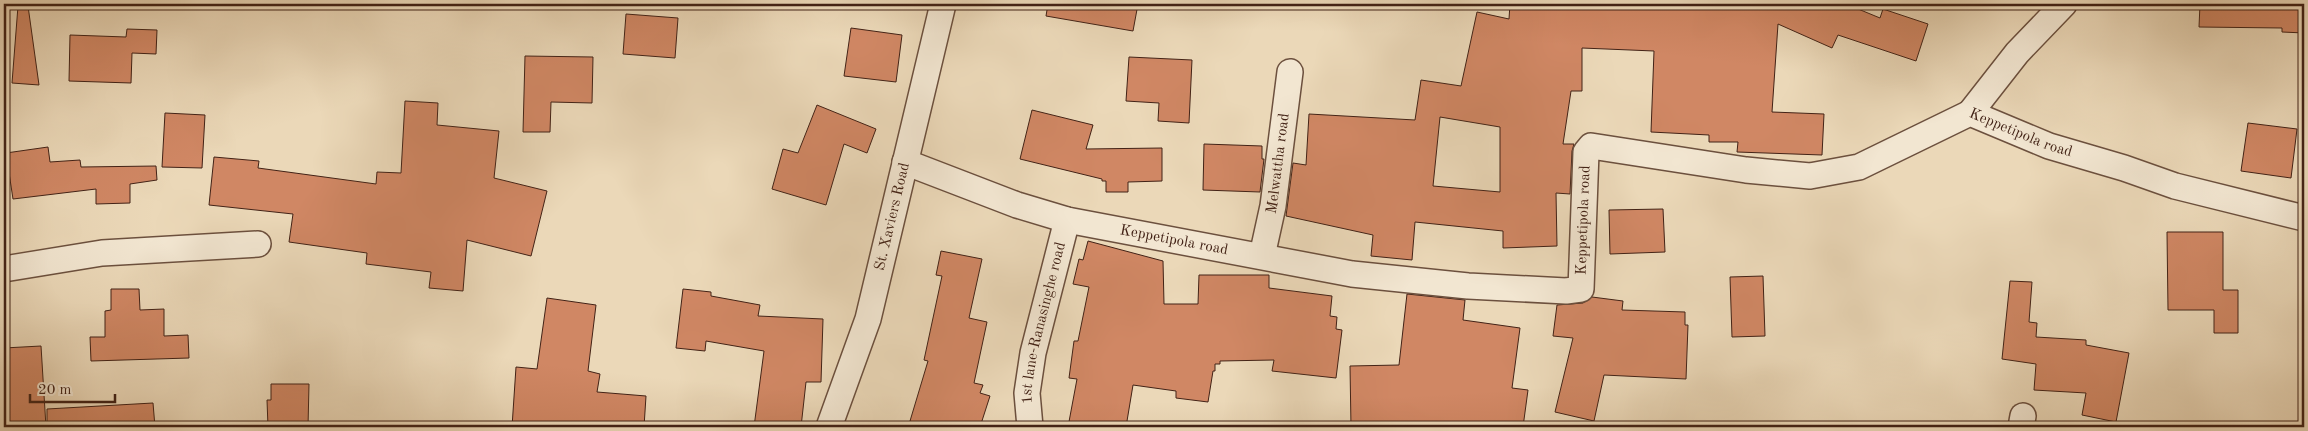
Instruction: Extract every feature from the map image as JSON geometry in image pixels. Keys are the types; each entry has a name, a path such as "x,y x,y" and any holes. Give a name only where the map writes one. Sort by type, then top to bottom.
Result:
{"street":[{"name":"St. Xaviers Road","path":"829,427 868,319 943,4"},
{"path":"1970,113 2018,53 2064,4"},
{"name":"Melwattha road","path":"1262,256 1273,206 1290,72"},
{"name":"Keppetipola road","path":"906,162 1017,205 1067,220 1352,274 1468,286 1576,291 1581,289 1586,152 1592,146 1746,170 1810,176 1859,167 1970,113 2049,146 2124,168 2175,186 2304,218"},
{"name":"1st lane-Ranasinghe road","path":"1030,427 1026,393 1033,353 1067,220"},
{"path":"4,269 102,253 258,244"}],"building":[{"path":"1048,4 1138,4 1133,31 1046,16"},
{"path":"1510,4 1846,4 1880,18 1883,9 1928,24 1916,61 1838,35 1832,48 1778,24 1772,112 1824,114 1822,155 1737,152 1738,142 1709,142 1709,135 1651,132 1654,51 1582,48 1582,91 1571,91 1563,144 1574,144 1570,194 1556,193 1557,246 1503,248 1503,231 1415,222 1412,260 1371,256 1373,235 1286,216 1293,163 1306,165 1309,114 1415,120 1421,80 1461,86 1477,12 1509,19","holes":["1440,117 1500,127 1500,192 1433,186"]},
{"path":"2200,4 2304,4 2304,33 2282,32 2282,28 2199,27"},
{"path":"18,6 28,6 39,85 12,83"},
{"path":"626,14 678,18 675,58 623,54"},
{"path":"851,28 902,35 896,82 844,76"},
{"path":"127,29 157,30 156,54 132,53 131,83 69,81 70,35 126,37"},
{"path":"525,56 593,57 592,103 551,102 550,132 523,132"},
{"path":"1129,57 1192,60 1189,123 1158,121 1159,103 1126,101"},
{"path":"405,101 438,103 437,125 499,131 494,178 547,191 531,256 467,240 463,291 429,288 431,272 366,264 367,253 289,242 293,214 209,205 214,157 259,161 258,168 376,184 377,172 401,173"},
{"path":"817,105 876,129 867,153 844,144 826,205 772,189 783,149 798,153"},
{"path":"1032,110 1093,125 1086,149 1162,148 1162,181 1128,182 1128,192 1106,192 1106,181 1102,181 1102,179 1020,159"},
{"path":"165,113 205,115 202,168 162,167"},
{"path":"2248,123 2297,129 2291,178 2241,171"},
{"path":"1204,144 1262,146 1262,159 1264,159 1260,192 1203,190"},
{"path":"48,147 50,162 80,160 81,167 156,166 157,180 130,184 130,203 96,204 96,189 13,199 6,153"},
{"path":"1663,209 1665,252 1610,254 1609,210"},
{"path":"2167,232 2223,232 2223,290 2238,290 2238,333 2214,333 2214,310 2168,310"},
{"path":"1088,241 1163,261 1164,304 1198,304 1199,275 1269,275 1269,288 1332,296 1330,316 1337,317 1336,329 1342,330 1336,378 1272,371 1274,360 1220,361 1220,364 1215,364 1208,402 1176,398 1176,391 1133,385 1126,427 1068,427 1077,379 1069,378 1074,341 1078,341 1089,287 1073,284 1079,259 1083,260"},
{"path":"941,251 982,259 969,318 987,322 974,383 983,385 980,393 990,396 980,427 930,427 910,421 928,361 924,360 942,276 936,275"},
{"path":"1763,276 1765,336 1732,337 1730,277"},
{"path":"2010,281 2032,282 2029,322 2037,323 2036,337 2086,340 2086,345 2129,353 2116,422 2082,415 2086,393 2034,390 2036,364 2002,359"},
{"path":"111,289 139,289 140,310 164,309 164,336 188,335 189,358 91,361 90,337 105,337 105,311 111,310"},
{"path":"683,289 711,292 711,296 760,305 758,316 823,319 821,382 806,382 801,427 754,427 764,351 706,341 705,351 676,348"},
{"path":"1407,294 1465,300 1463,320 1520,328 1512,388 1528,390 1523,427 1351,427 1350,366 1399,365"},
{"path":"1592,297 1623,301 1622,310 1685,312 1685,325 1688,325 1686,379 1604,375 1594,421 1555,412 1573,338 1553,336 1557,305 1583,303"},
{"path":"547,298 596,305 588,371 600,374 597,392 646,396 644,427 512,427 516,367 537,369"},
{"path":"41,346 46,427 4,427 4,348"},
{"path":"271,384 309,384 308,427 268,427 267,400 271,400"},
{"path":"153,403 155,427 47,427 47,409"}]}
